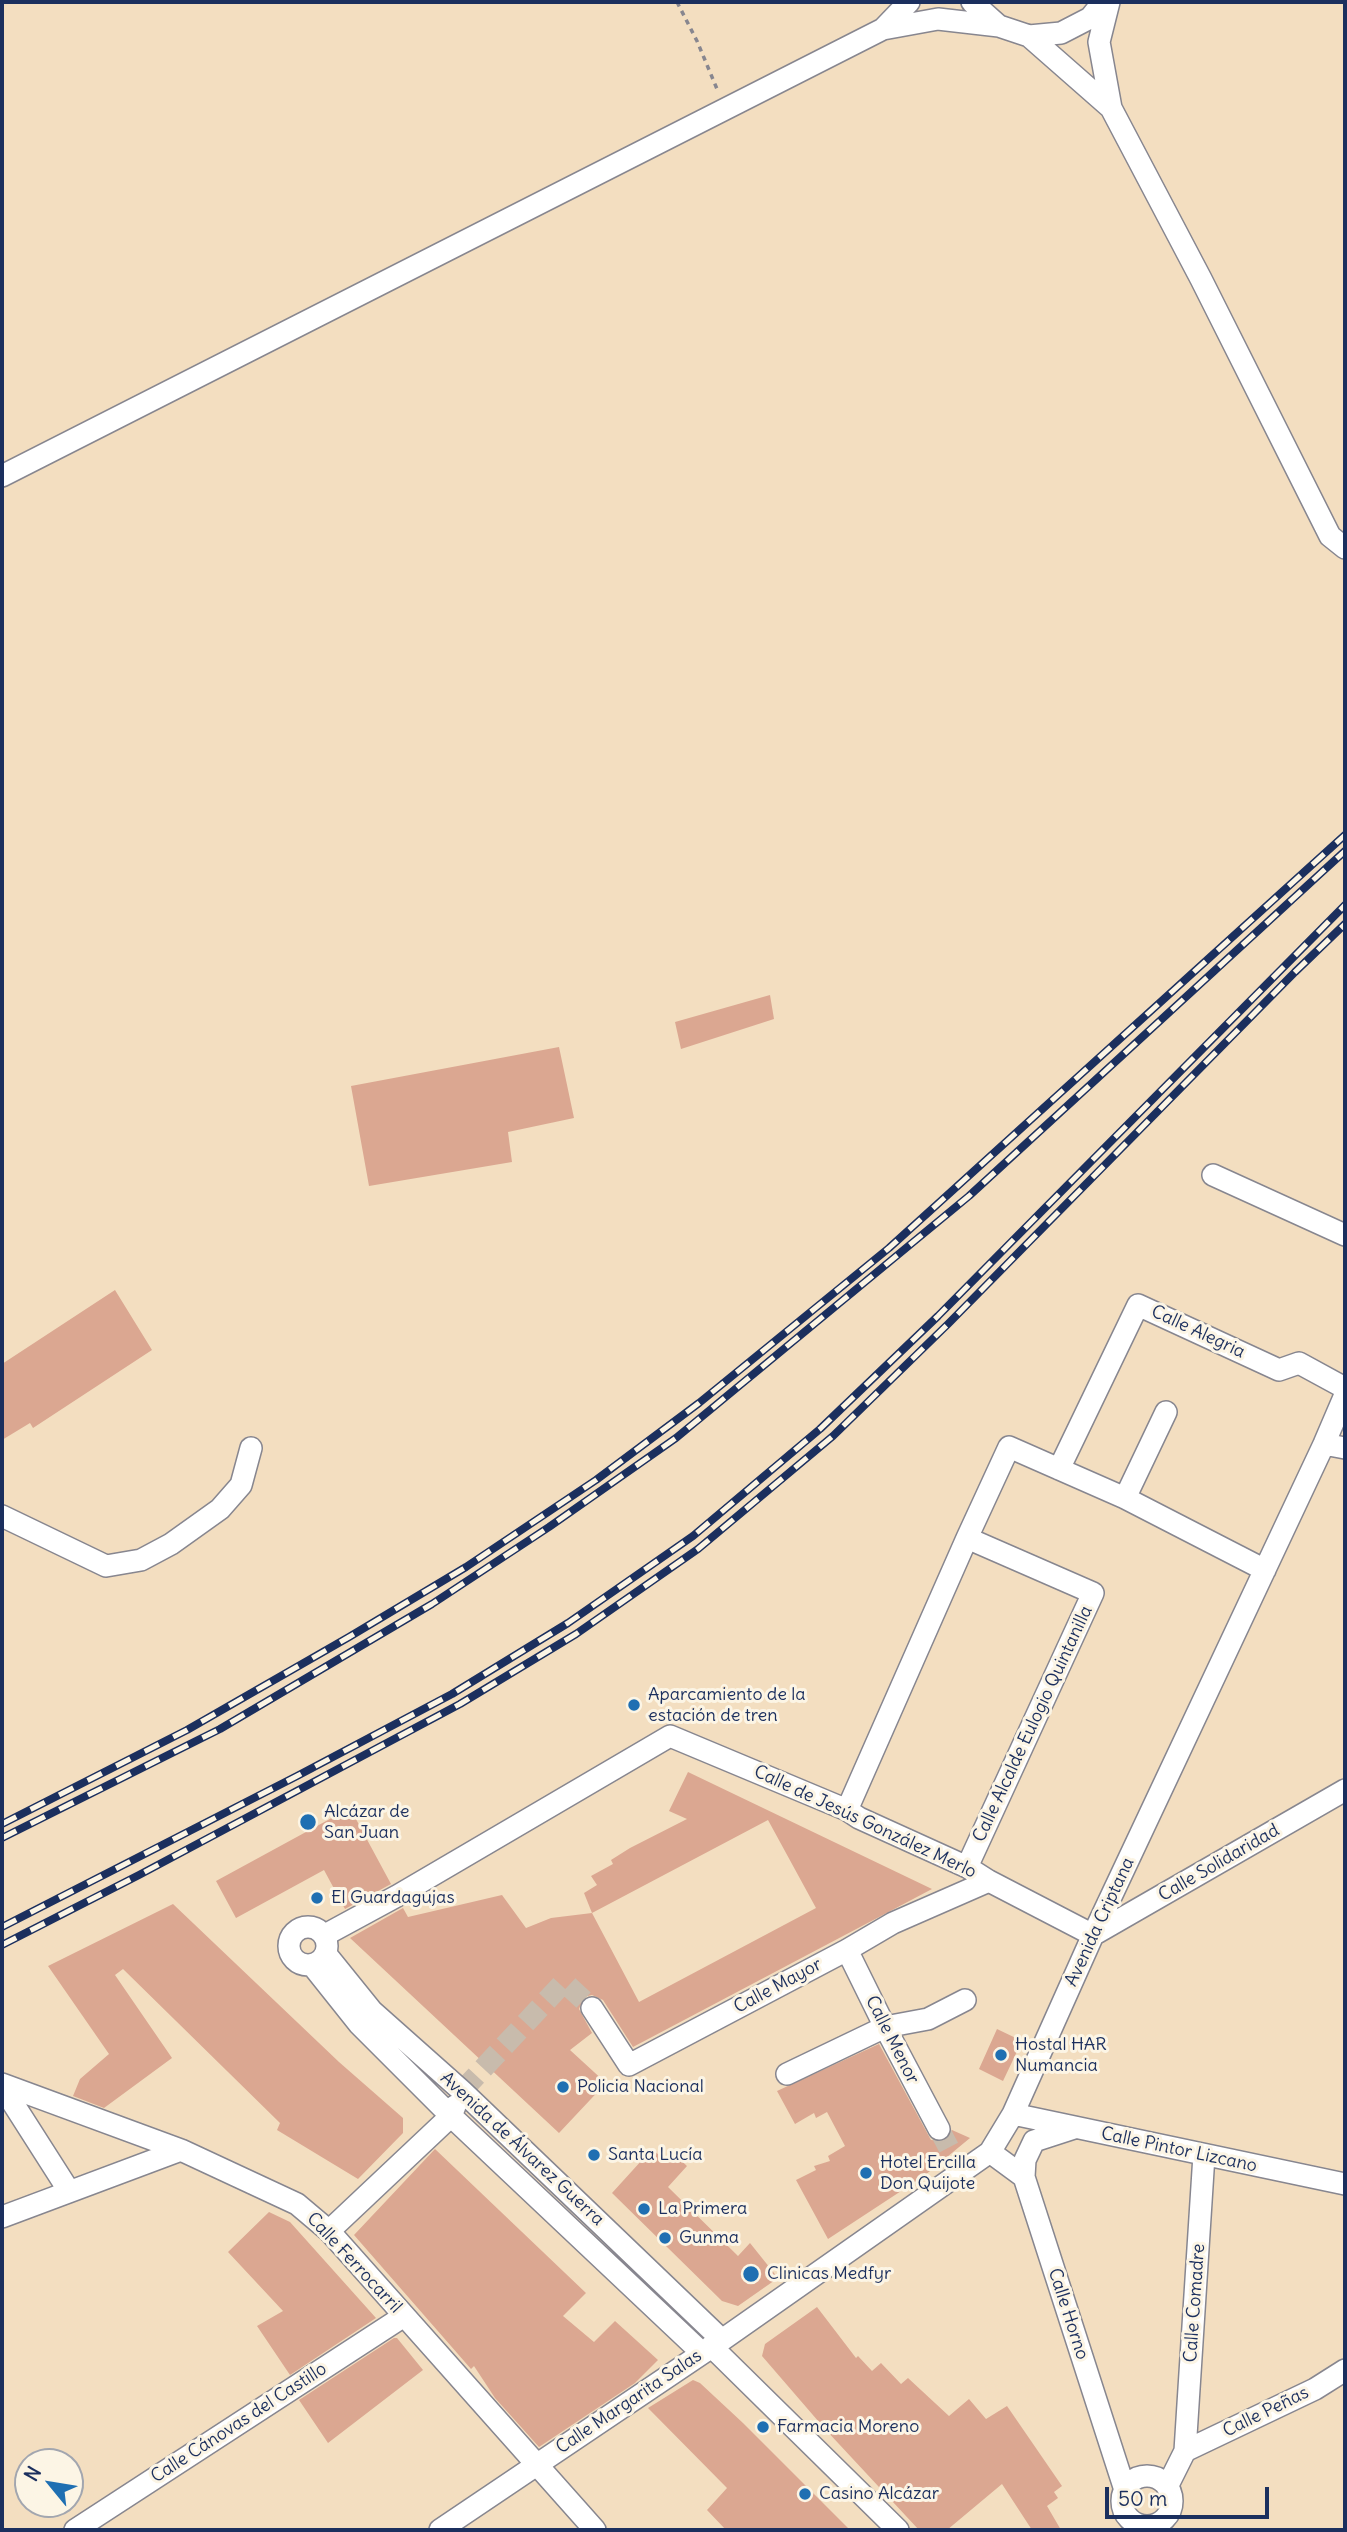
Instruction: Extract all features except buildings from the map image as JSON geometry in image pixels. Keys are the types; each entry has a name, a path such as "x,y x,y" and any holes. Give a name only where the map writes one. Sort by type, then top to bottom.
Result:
{"street":[{"path":"883,29 909,2"},
{"path":"972,2 999,26"},
{"path":"1029,36 1061,33 1090,18 1106,2"},
{"path":"1106,2 1099,42 1111,108 1202,279 1330,536 1345,548"},
{"path":"2,477 883,29 938,19 999,26 1029,36 1111,108"},
{"path":"1213,1175 1345,1235"},
{"name":"Calle Alegria","path":"1059,1469 1139,1305 1279,1370 1299,1363 1345,1388"},
{"name":"Avenida Criptana","path":"711,2346 957,2163 990,2152 1013,2115 1093,1935 1265,1570 1335,1446 1345,1395"},
{"path":"1125,1498 1166,1412"},
{"path":"847,1810 1009,1447 1125,1498 1265,1570"},
{"path":"2,1517 106,1566 141,1560 171,1544 220,1509 241,1485 251,1448"},
{"name":"Calle Alcalde Eulogio Quintanilla","path":"967,1538 1093,1593 967,1867"},
{"name":"Calle de Jesús González Merlo","path":"321,1951 397,1896 670,1736 847,1810 967,1867 1093,1935"},
{"name":"Calle Solidaridad","path":"1093,1935 1345,1790"},
{"name":"Calle Mayor","path":"592,2008 629,2065 848,1950 893,1923 989,1881"},
{"name":"Calle Menor","path":"848,1950 939,2129"},
{"name":"Avenida de Álvarez Guerra","path":"321,1951 372,2011 462,2091 711,2346"},
{"name":"Avenida de Álvarez Guerra","path":"321,1951 359,2024 451,2116 711,2346"},
{"path":"787,2074 885,2027 928,2019 965,2000"},
{"name":"Calle Ferrocarril","path":"2,2085 181,2150 297,2204 329,2231 594,2530"},
{"name":"Calle Ferrocarril","path":"2,2085 69,2192"},
{"path":"329,2231 451,2116 462,2091"},
{"name":"Calle Pintor Lizcano","path":"1013,2115 1345,2184"},
{"path":"1024,2177 1025,2160 1034,2141 1076,2128"},
{"path":"2,2217 181,2150"},
{"path":"990,2152 1024,2177"},
{"name":"Calle Comadre","path":"1185,2451 1204,2155"},
{"name":"Calle Horno","path":"1024,2177 1125,2490"},
{"name":"Calle Cánovas del Castillo","path":"75,2530 404,2316"},
{"path":"711,2346 898,2530"},
{"name":"Calle Margarita Salas","path":"440,2530 711,2346"},
{"name":"Calle Peñas","path":"1185,2451 1315,2389 1345,2370"},
{"path":"1167,2487 1185,2451"},
{"path":"1145,2477 1161,2481 1167,2487 1171,2494 1170,2511 1147,2527 1125,2513 1125,2490 1130,2483 1145,2477"}],"path":[{"path":"677,2 697,41 725,109"}],"tunnel":[{"path":"462,2091 564,1982 592,2008"},
{"path":"939,2129 952,2154"}],"railway":[{"path":"2,1824 187,1730 349,1637 466,1567 596,1480 699,1403 889,1248 1345,835"},
{"path":"2,1838 220,1729 432,1604 549,1527 676,1438 969,1196 1345,851"},
{"path":"2,1927 452,1694 568,1623 693,1536 820,1429 938,1316 1345,905"},
{"path":"2,1945 460,1704 576,1634 698,1549 833,1436 948,1324 1345,924"}],"place":[{"name":"Aparcamiento de la estación de tren","path":"634,1705"},
{"name":"Alcázar de San Juan","path":"308,1822"},
{"name":"El Guardagujas","path":"317,1898"},
{"name":"Hostal HAR Numancia","path":"1001,2055"},
{"name":"Policia Nacional","path":"563,2087"},
{"name":"Santa Lucía","path":"594,2155"},
{"name":"Hotel Ercilla Don Quijote","path":"866,2173"},
{"name":"La Primera","path":"644,2209"},
{"name":"Gunma","path":"665,2238"},
{"name":"Clinicas Medfyr","path":"751,2274"},
{"name":"Farmacia Moreno","path":"763,2427"},
{"name":"Casino Alcázar","path":"805,2494"}]}
